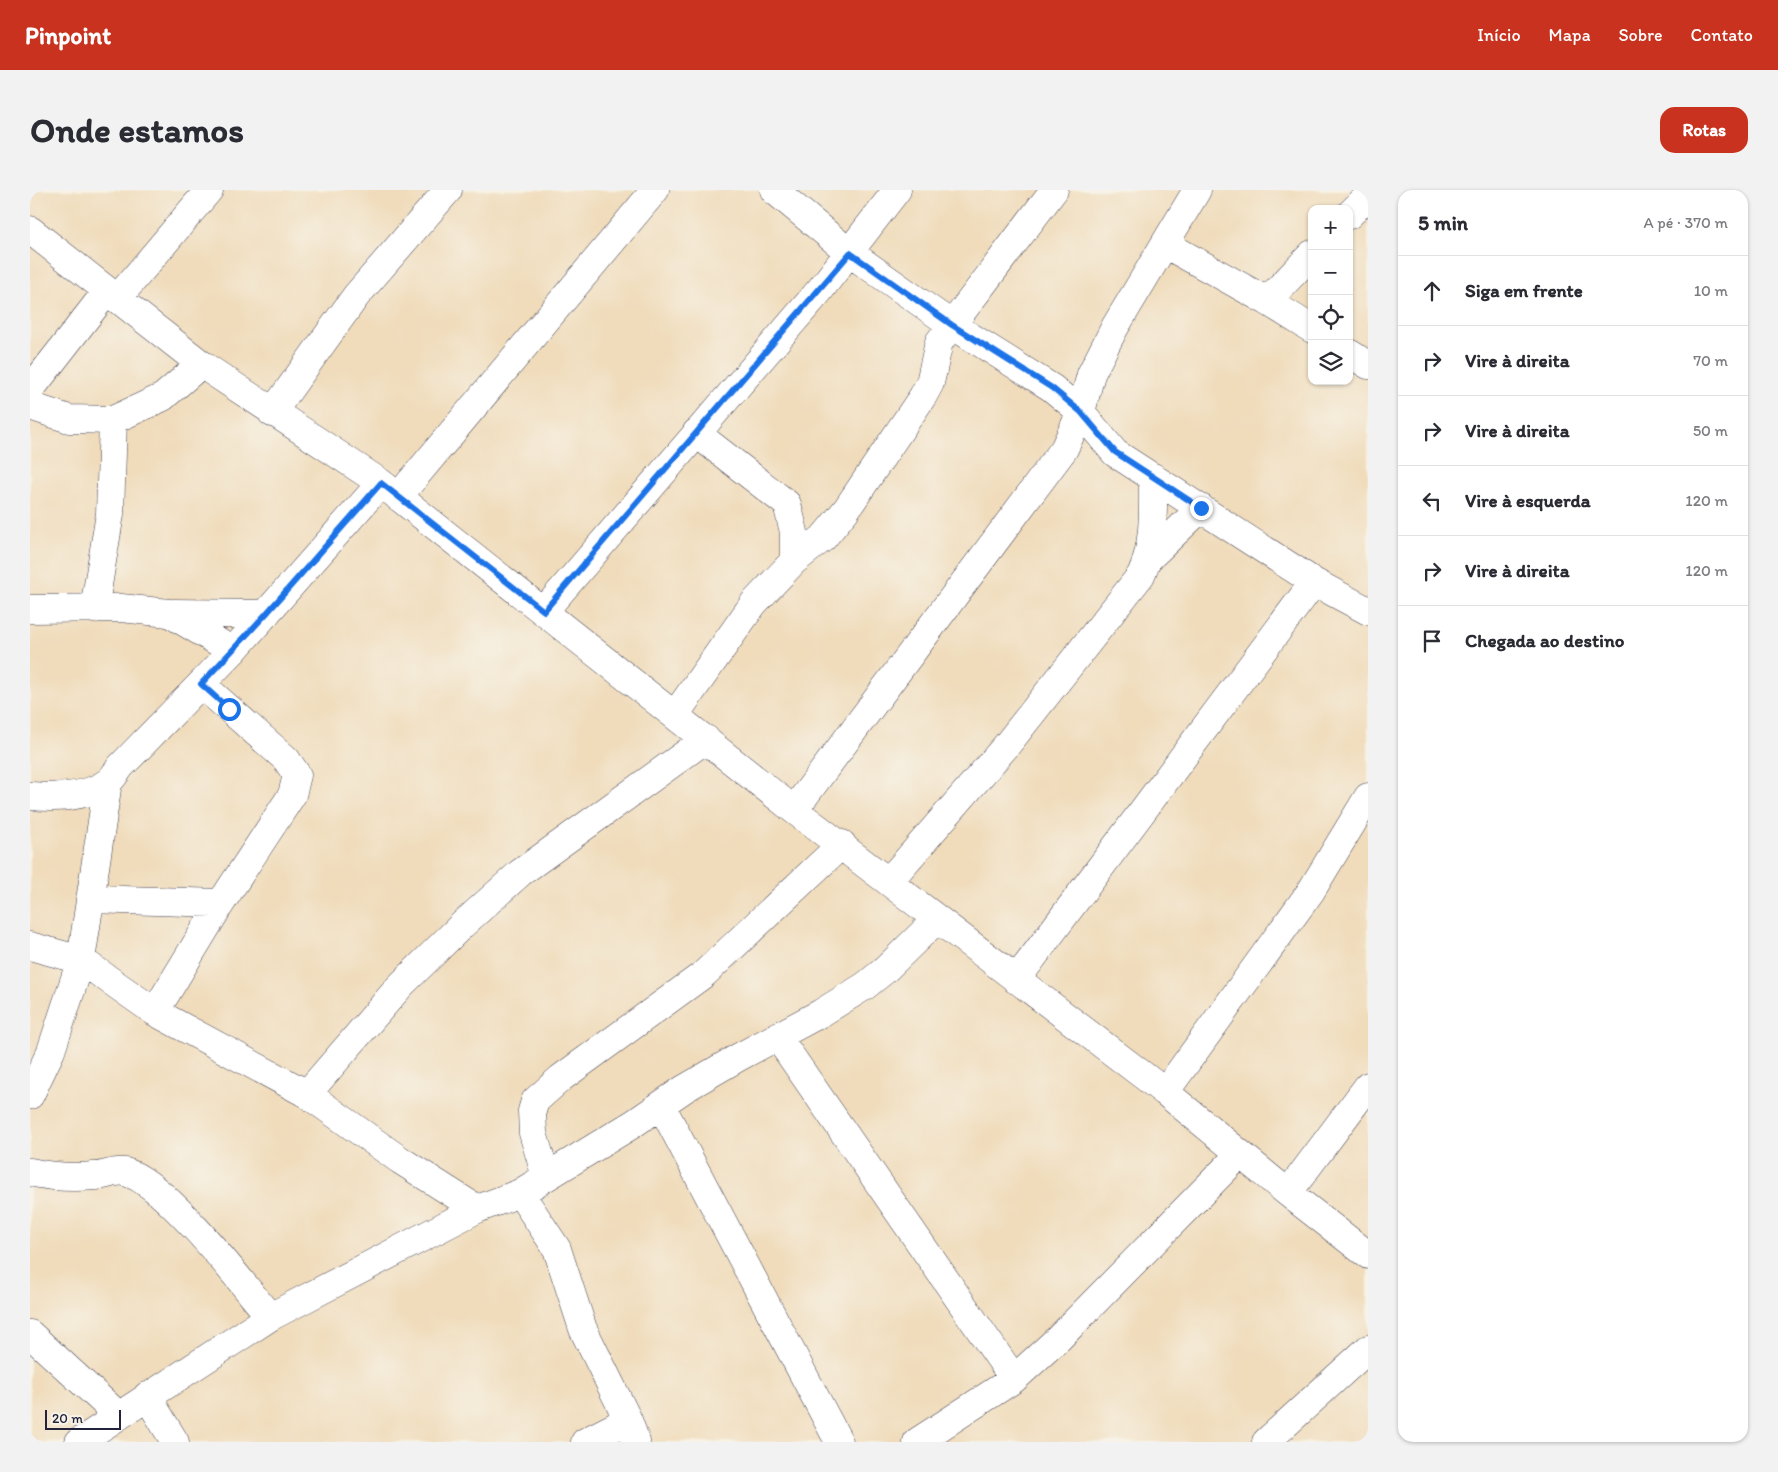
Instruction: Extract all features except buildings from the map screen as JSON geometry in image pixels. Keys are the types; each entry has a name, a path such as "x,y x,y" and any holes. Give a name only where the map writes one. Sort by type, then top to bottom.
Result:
{"street":[{"path":"30,390 112,295 209,190"},
{"path":"272,413 356,296 448,190"},
{"path":"30,796 54,798 82,794 108,782 266,614 390,490 655,190"},
{"path":"774,190 850,253 952,325 1052,388 1081,412 1115,452 1314,582 1368,611"},
{"path":"544,611 850,253 897,190"},
{"path":"675,715 754,603 794,561 823,538 846,510 923,396 930,382 939,342 1054,190"},
{"path":"794,810 1064,449 1081,412 1091,374 1115,327 1197,190"},
{"path":"1353,211 1368,196"},
{"path":"30,230 201,364 390,490 794,810 842,844 936,920 1165,1092 1288,1193 1368,1255"},
{"path":"1166,244 1308,327"},
{"path":"1267,301 1308,258"},
{"path":"1353,356 1368,365"},
{"path":"30,406 69,419 113,420 162,397 201,364"},
{"path":"1052,388 1091,374"},
{"path":"94,609 110,514 113,420"},
{"path":"696,433 787,504 794,532 794,561"},
{"path":"1064,449 1115,452"},
{"path":"889,881 1037,707 1141,575 1148,559 1153,515 1153,477"},
{"path":"1148,559 1201,508"},
{"path":"1016,980 1314,582"},
{"path":"30,609 121,608 169,613 266,614"},
{"path":"169,613 232,651"},
{"path":"155,1012 221,903 292,795 297,775 286,759 201,684"},
{"path":"307,1094 400,986 461,926 520,874 706,739"},
{"path":"30,1095 51,1051 81,960 108,782"},
{"path":"1165,1092 1311,891 1368,797"},
{"path":"546,1177 533,1133 532,1111 535,1101 560,1078 704,974 842,844"},
{"path":"90,899 221,903"},
{"path":"79,1442 146,1396 270,1317 477,1209 520,1193 692,1085 821,1013 865,986 885,970 936,920"},
{"path":"30,946 81,960 155,1012 307,1094 400,1160 477,1209"},
{"path":"777,1036 1014,1379"},
{"path":"1288,1193 1368,1086"},
{"path":"661,1105 839,1442"},
{"path":"917,1442 1014,1379 1058,1338 1240,1154"},
{"path":"30,1172 55,1178 96,1176 123,1172 140,1178 189,1221 270,1317"},
{"path":"520,1193 557,1249 583,1329 632,1431 585,1442"},
{"path":"30,1334 119,1416"},
{"path":"1266,1442 1368,1349"},
{"path":"146,1396 175,1442"}],"route":[{"path":"229,709 201,684 266,614 381,483 544,611 850,253 952,325 1052,388 1081,412 1115,452 1201,508"}]}
